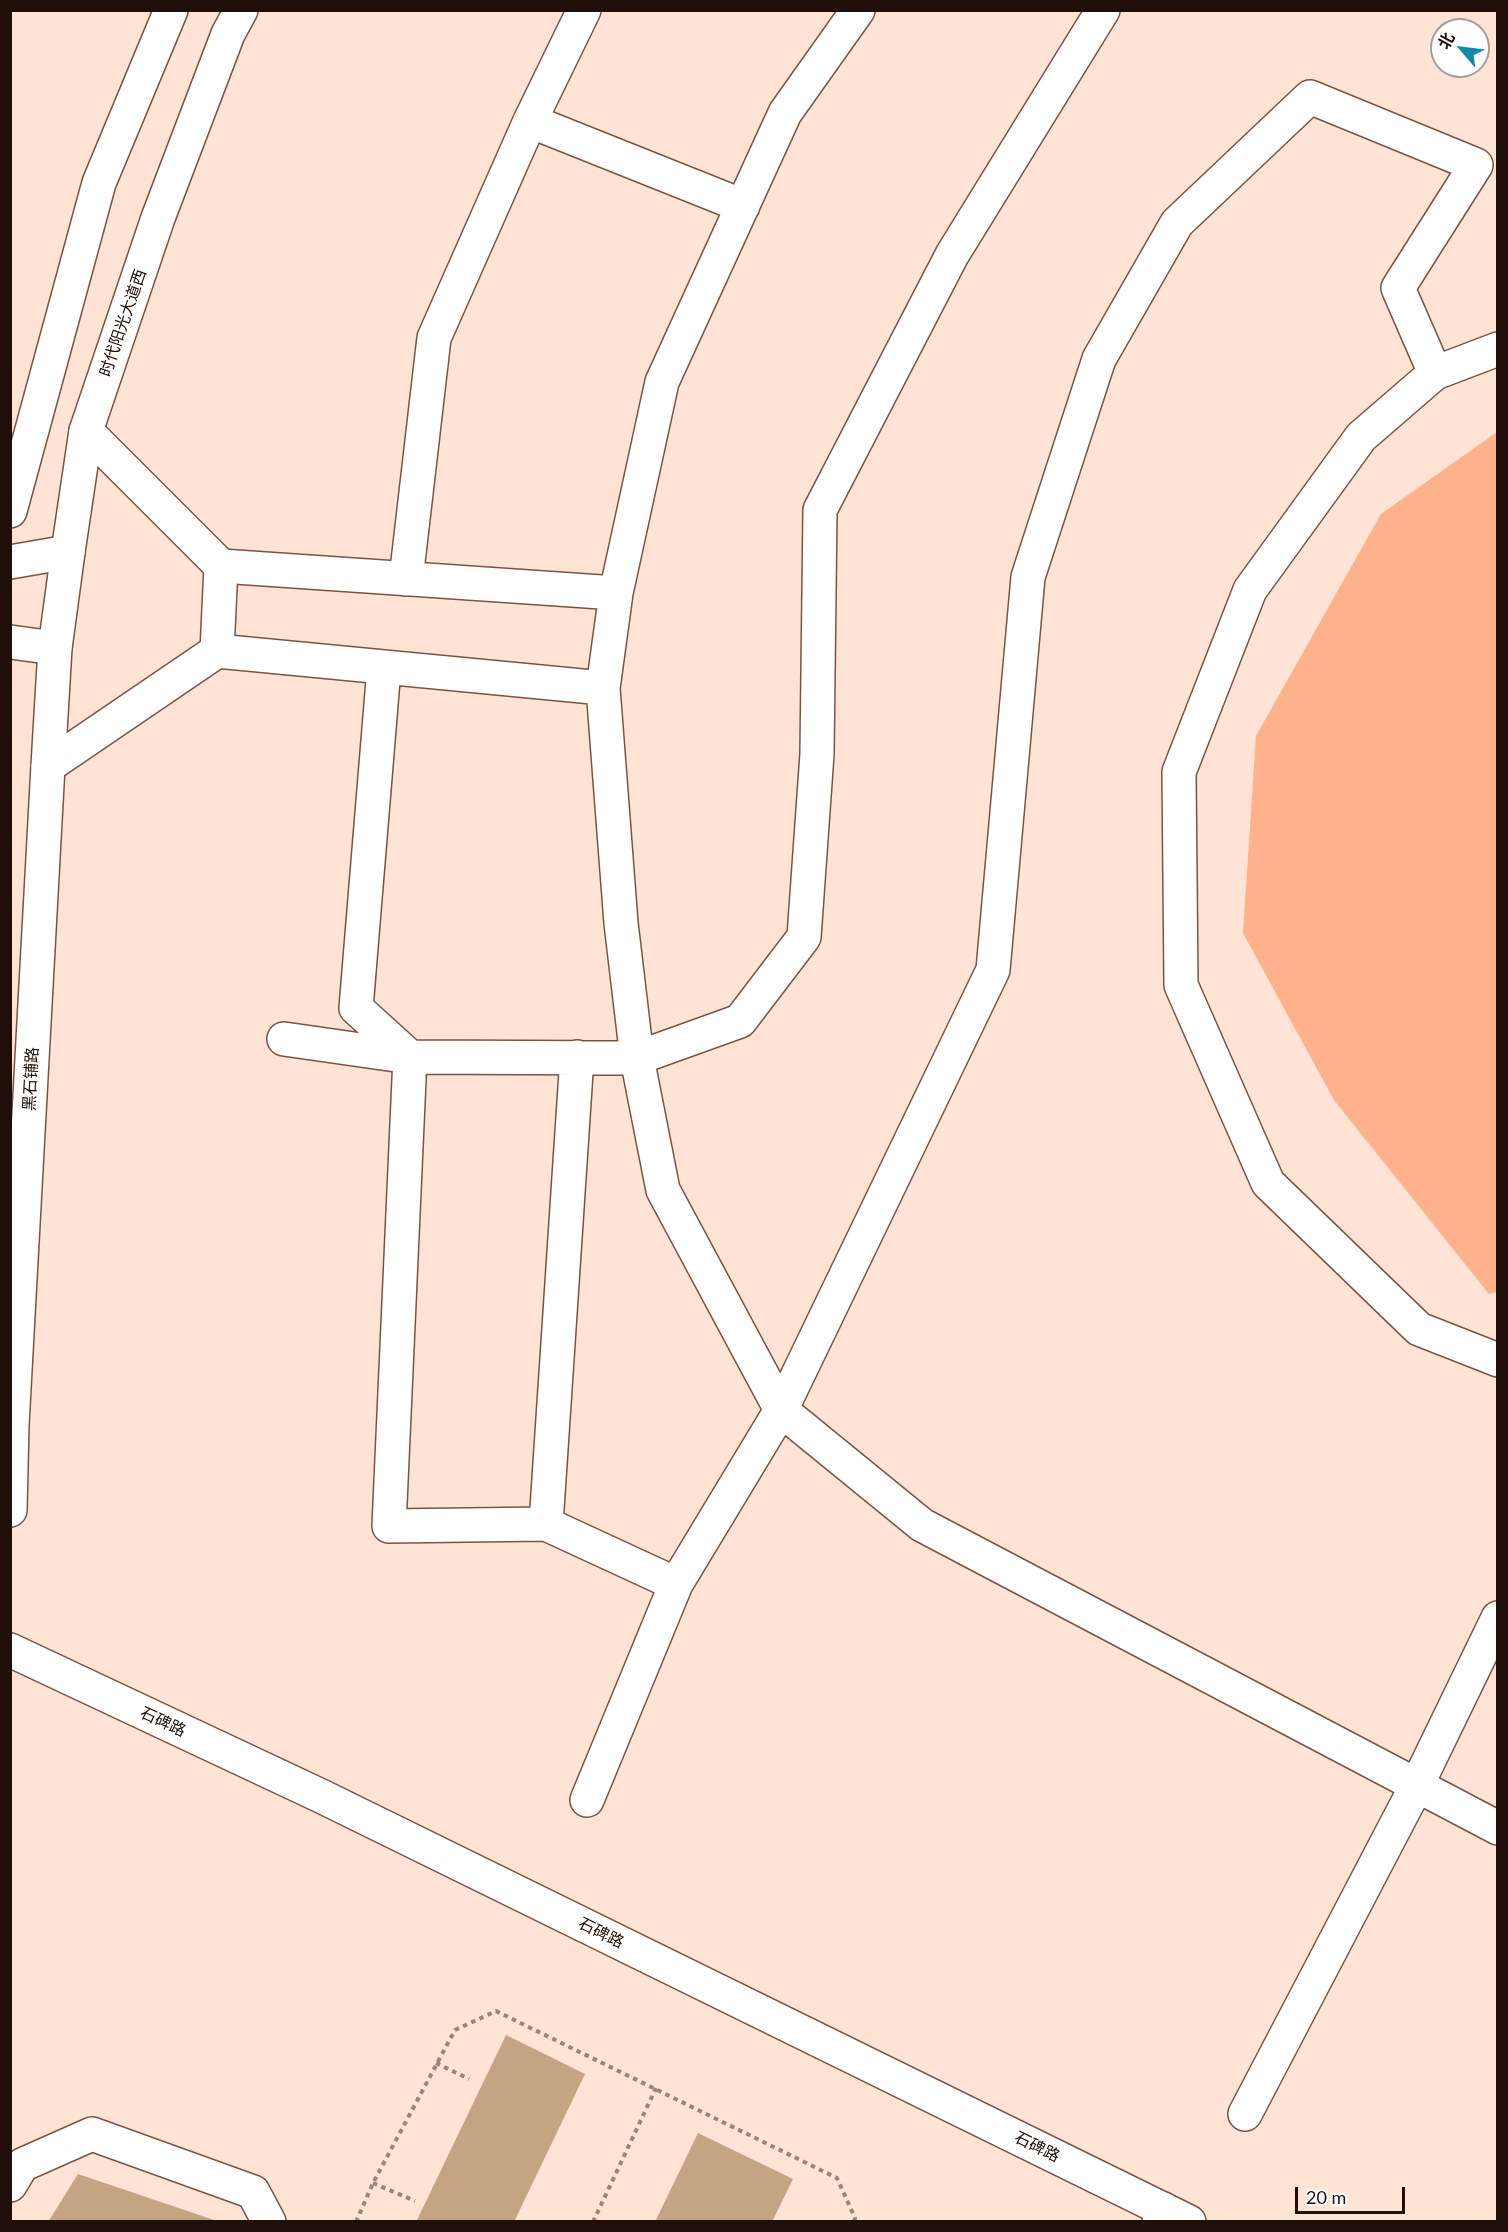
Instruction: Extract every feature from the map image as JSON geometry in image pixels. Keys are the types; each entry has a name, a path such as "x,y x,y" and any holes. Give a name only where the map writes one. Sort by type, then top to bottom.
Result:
{"street":[{"path":"10,511 99,183 171,10"},
{"name":"时代阳光大道西","path":"56,648 86,430 158,218 228,34 241,10"},
{"path":"406,579 434,338 530,121 584,10"},
{"path":"858,10 785,113 662,382 616,593 603,688 621,923 637,1058 663,1190 781,1410 922,1525 1497,1828"},
{"path":"284,1039 410,1057 637,1058 740,1021 804,937 817,754 820,510 952,255 1103,10"},
{"path":"587,1800 676,1584 781,1410 993,970 1028,577 1099,359 1177,223 1310,97 1476,165 1398,288 1435,374"},
{"path":"530,121 743,206"},
{"path":"1497,349 1435,374 1361,437 1250,590 1179,772 1182,985 1268,1183 1419,1329 1497,1360"},
{"path":"86,430 221,566 616,593"},
{"path":"10,562 68,552"},
{"path":"217,651 221,566"},
{"path":"10,642 56,648"},
{"name":"黑石铺路","path":"10,1510 12,1425 56,648"},
{"path":"48,766 217,651 603,688"},
{"path":"384,668 356,1008 410,1057"},
{"path":"410,1057 389,1526 546,1524 676,1584"},
{"path":"546,1524 577,1057"},
{"path":"1245,2114 1417,1785 1497,1618"},
{"name":"石碑路","path":"10,1650 321,1796 1170,2217"},
{"path":"10,2185 22,2165 92,2134 253,2192 268,2222"}],"path":[{"path":"356,2222 373,2183 455,2030 496,2011 837,2178 855,2218 854,2222"},
{"path":"436,2063 469,2079"},
{"path":"593,2222 656,2088"},
{"path":"373,2183 415,2201"}],"shaded area":[{"path":"1497,432 1498,1292 1489,1294 1334,1100 1243,933 1256,736 1381,514"}],"building":[{"path":"506,2035 585,2074 514,2222 416,2222"},
{"path":"698,2133 793,2179 772,2222 655,2222"},
{"path":"78,2174 217,2221 217,2222 48,2222"}]}
